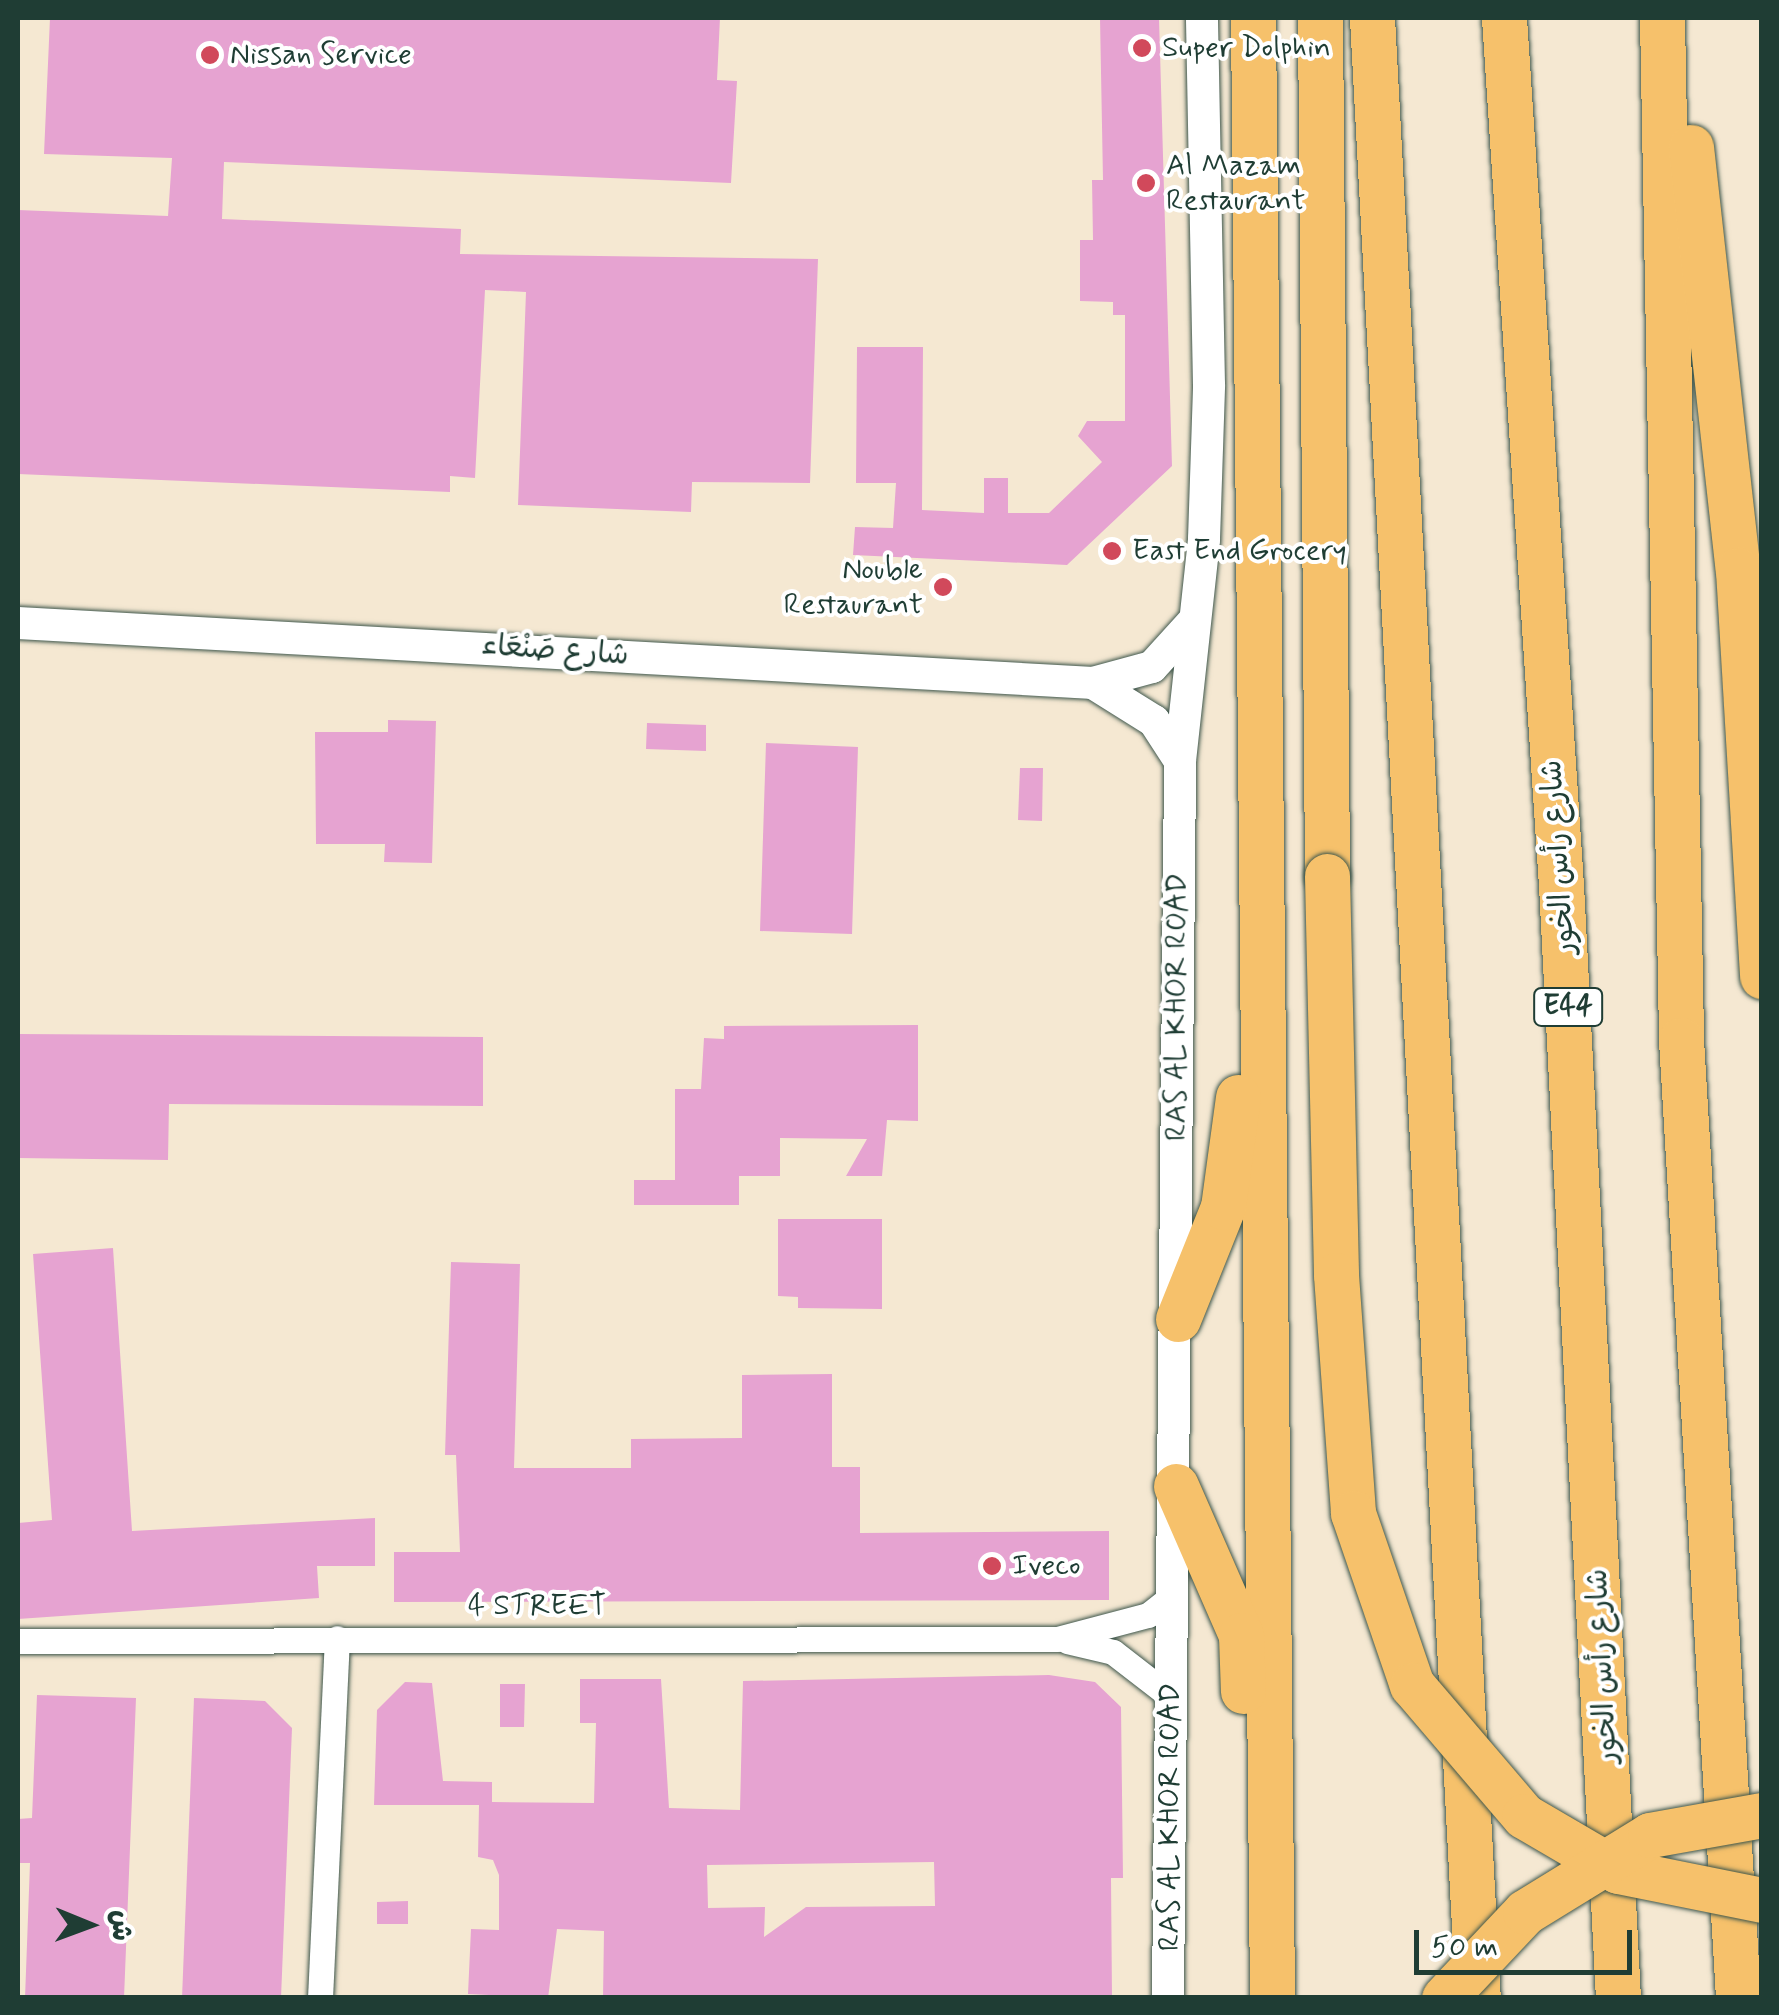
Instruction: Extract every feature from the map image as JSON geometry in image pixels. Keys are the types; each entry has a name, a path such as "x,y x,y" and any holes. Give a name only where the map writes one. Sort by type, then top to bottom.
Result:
{"highway":[{"path":"1252,18 1272,1998"},
{"path":"1320,18 1326,876 1336,1275 1353,1513 1412,1685 1524,1816 1618,1872 1762,1900"},
{"path":"1372,18 1478,1998"},
{"name":"شارع رأس الخور","path":"1504,18 1562,885 1618,1998"},
{"path":"1662,18 1681,1040 1738,1998"},
{"path":"1678,18 1738,570 1762,976"},
{"path":"1178,1320 1236,1154 1257,590"},
{"path":"1176,1486 1240,1635 1245,1743 1272,1818"},
{"path":"1444,1998 1525,1912 1650,1835 1762,1815"}],"street":[{"name":"RAS AL KHOR ROAD","path":"1168,1998 1178,1320 1180,761 1209,385 1202,18"},
{"name":"شارع صَنْعَاء","path":"18,623 1092,683 1152,667 1192,624"},
{"name":"شارع صَنْعَاء","path":"1092,683 1154,721 1180,761"},
{"name":"4 STREET","path":"1057,1639 1148,1615 1174,1594"},
{"path":"320,1998 337,1638"},
{"name":"4 STREET","path":"18,1641 1057,1639 1113,1652 1170,1696"}],"building":[{"path":"50,18 720,18 717,80 737,81 731,183 224,162 222,219 461,229 460,254 818,259 810,483 692,482 691,512 518,505 526,292 485,290 475,478 450,476 450,492 18,474 18,210 168,216 172,158 44,154"},
{"path":"1100,18 1159,18 1172,466 1067,565 853,555 855,527 893,528 896,483 856,483 857,347 923,347 922,510 984,513 984,478 1008,478 1008,513 1049,513 1102,462 1078,436 1087,421 1125,421 1125,315 1113,315 1113,302 1080,301 1080,240 1093,240 1092,180 1103,180"},
{"path":"388,720 436,721 432,863 384,862 385,844 316,844 315,732 388,732"},
{"path":"647,723 706,725 706,751 646,749"},
{"path":"766,743 858,747 852,934 760,931"},
{"path":"1020,768 1043,768 1042,821 1018,820"},
{"path":"918,1025 918,1121 887,1120 882,1176 846,1176 867,1139 780,1138 780,1176 739,1176 739,1205 634,1205 634,1180 675,1180 675,1089 701,1089 704,1038 724,1039 724,1026"},
{"path":"18,1034 483,1037 483,1106 169,1104 168,1160 18,1158"},
{"path":"778,1219 882,1219 882,1309 798,1308 798,1297 778,1296"},
{"path":"113,1248 132,1531 375,1518 375,1566 317,1566 319,1598 18,1619 18,1523 52,1520 33,1254"},
{"path":"451,1262 520,1264 514,1468 631,1468 631,1439 742,1438 742,1375 832,1374 832,1467 860,1467 860,1533 1109,1531 1109,1600 394,1602 394,1552 460,1552 456,1455 445,1455"},
{"path":"1049,1675 1095,1682 1121,1707 1123,1878 1111,1878 1112,1998 603,1998 604,1931 557,1929 548,1998 468,1994 471,1929 499,1930 499,1875 493,1860 478,1857 479,1805 374,1805 377,1710 405,1682 432,1683 443,1781 492,1782 492,1802 594,1803 596,1723 580,1723 580,1679 661,1679 669,1808 740,1810 743,1681","holes":["934,1862 935,1906 806,1907 764,1937 765,1907 708,1908 707,1865"]},
{"path":"500,1684 525,1684 524,1727 500,1727"},
{"path":"37,1695 136,1698 124,1998 25,1998 30,1863 18,1863 18,1819 32,1818"},
{"path":"194,1698 265,1701 292,1728 281,1998 182,1998"},
{"path":"408,1901 408,1924 377,1924 377,1902"}],"place":[{"name":"Super Dolphin","path":"1142,48"},
{"name":"Nissan Service","path":"210,55"},
{"name":"Al Mazam Restaurant","path":"1146,183"},
{"name":"East End Grocery","path":"1112,551"},
{"name":"Nouble Restaurant","path":"943,587"},
{"name":"Iveco","path":"992,1566"}]}
